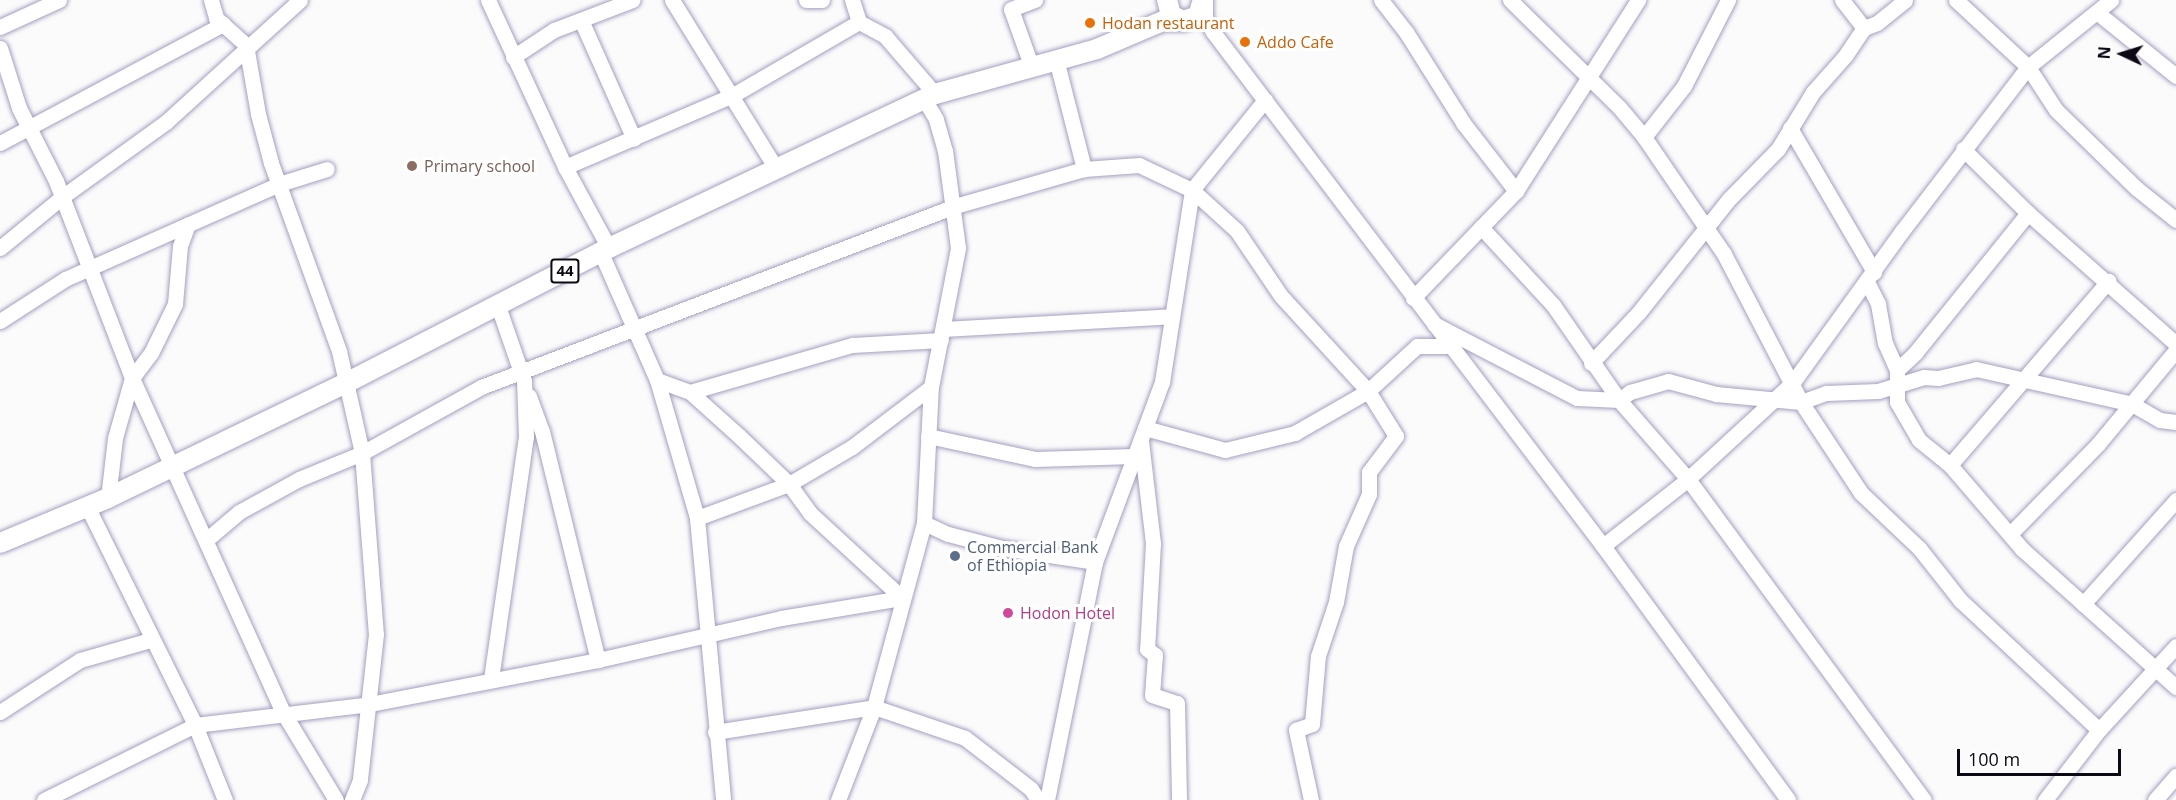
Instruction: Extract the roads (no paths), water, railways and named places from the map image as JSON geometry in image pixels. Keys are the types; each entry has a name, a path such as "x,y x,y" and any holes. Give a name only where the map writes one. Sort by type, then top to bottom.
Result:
{"main road":[{"path":"1166,0 1171,15 1183,21"},
{"path":"1141,28 1156,15 1166,0"},
{"path":"1141,28 1163,21 1183,21 1198,16 1204,2"},
{"name":"44","path":"0,543 108,498 345,383 605,250 775,167 930,97 1032,65 1097,49 1141,28"}],"street":[{"path":"0,27 59,0"},
{"path":"211,0 216,18 246,45 258,114 279,184 339,351 362,453 376,612 370,704 360,780 352,800"},
{"path":"0,248 62,197 166,122 236,62 246,45 300,0"},
{"path":"488,0 605,250 633,327 657,380 697,518 723,800"},
{"path":"513,57 554,30 632,0"},
{"path":"672,0 733,95 775,167"},
{"path":"806,0 822,0"},
{"path":"838,800 874,707 924,523 931,387 958,248 955,206 930,97 885,36 859,22 852,0"},
{"path":"1032,65 1009,5 1035,0"},
{"path":"1381,0 1406,32 1464,124 1516,191"},
{"path":"1510,0 1644,136 1708,230 1793,382 1801,402 1862,493 1919,548 1960,600 2099,730"},
{"path":"1413,298 1516,191 1587,76 1638,0"},
{"path":"1644,136 1684,86 1728,0"},
{"path":"1842,0 1864,28"},
{"path":"1592,363 1708,230 1729,199 1778,149 1813,92 1845,56 1864,28 1877,23 1905,0"},
{"path":"1956,0 2028,67 2056,110 2136,188 2176,220"},
{"path":"1602,546 1688,479 1793,382 1963,149 2028,67 2099,14 2111,0"},
{"path":"1204,2 1213,32 1602,546 1788,800"},
{"path":"2099,14 2173,66"},
{"path":"581,20 634,139"},
{"path":"1183,21 1198,23 1213,32"},
{"path":"565,166 634,139 733,95 859,22"},
{"path":"0,143 223,24"},
{"path":"0,48 29,128 62,197 132,378 174,465 284,714 336,800"},
{"path":"1056,59 1084,169"},
{"path":"1047,800 1095,562 1162,382 1192,190 1265,100"},
{"path":"1790,128 1870,277 1878,304 1885,343 1896,377 1898,402 1919,440 1950,465 2010,534 2083,604 2176,687"},
{"path":"1963,149 2028,213 2108,281 2176,344"},
{"path":"206,540 239,512 299,479 362,453 430,412 522,377 633,327 955,206 1084,169 1139,165 1192,190 1237,231 1281,296 1368,391 1396,436 1369,472 1368,494 1346,546 1336,602 1318,656 1312,724 1296,730 1311,800"},
{"path":"0,321 47,289 90,269 279,184 327,169"},
{"path":"1432,323 1577,398 1619,400 1630,392 1668,381 1716,394 1774,402 1801,402 1826,393 1878,392 1896,377 2028,213"},
{"path":"108,498 115,438 132,378 151,353 175,304 180,246 188,224"},
{"path":"1481,227 1552,306 1619,400 1688,479 1924,800"},
{"path":"1950,465 2108,281"},
{"path":"498,306 542,431 598,660"},
{"path":"690,392 852,345 942,334 1172,316"},
{"path":"1143,433 1226,450 1295,433 1368,391 1417,346 1449,346"},
{"path":"2010,534 2098,444 2176,350"},
{"path":"1896,377 1976,369 2132,404 2160,420 2176,422"},
{"path":"491,679 526,437 522,377"},
{"path":"657,380 690,392 789,484 810,513 902,598"},
{"path":"697,518 789,484 852,447 931,387"},
{"path":"1143,433 1153,543 1147,649 1155,655 1152,694 1177,703 1179,800"},
{"path":"928,436 1035,459 1134,456"},
{"path":"2083,604 2176,501"},
{"path":"87,506 150,640 195,725 225,800"},
{"path":"924,523 948,534 1002,548 1095,562"},
{"path":"44,800 195,725 370,704 598,660 707,637 781,618 902,598"},
{"path":"0,712 80,660 150,640"},
{"path":"2045,800 2099,730 2176,646"},
{"path":"715,732 874,707 965,738 1031,789 1038,800"},
{"path":"2155,800 2176,776"},
{"path":"72,800 76,783"}],"place":[{"name":"Hodan restaurant","path":"1090,23"},
{"name":"Addo Cafe","path":"1245,42"},
{"name":"Primary school","path":"412,166"},
{"name":"Commercial Bank of Ethiopia","path":"955,556"},
{"name":"Hodon Hotel","path":"1008,613"}]}
